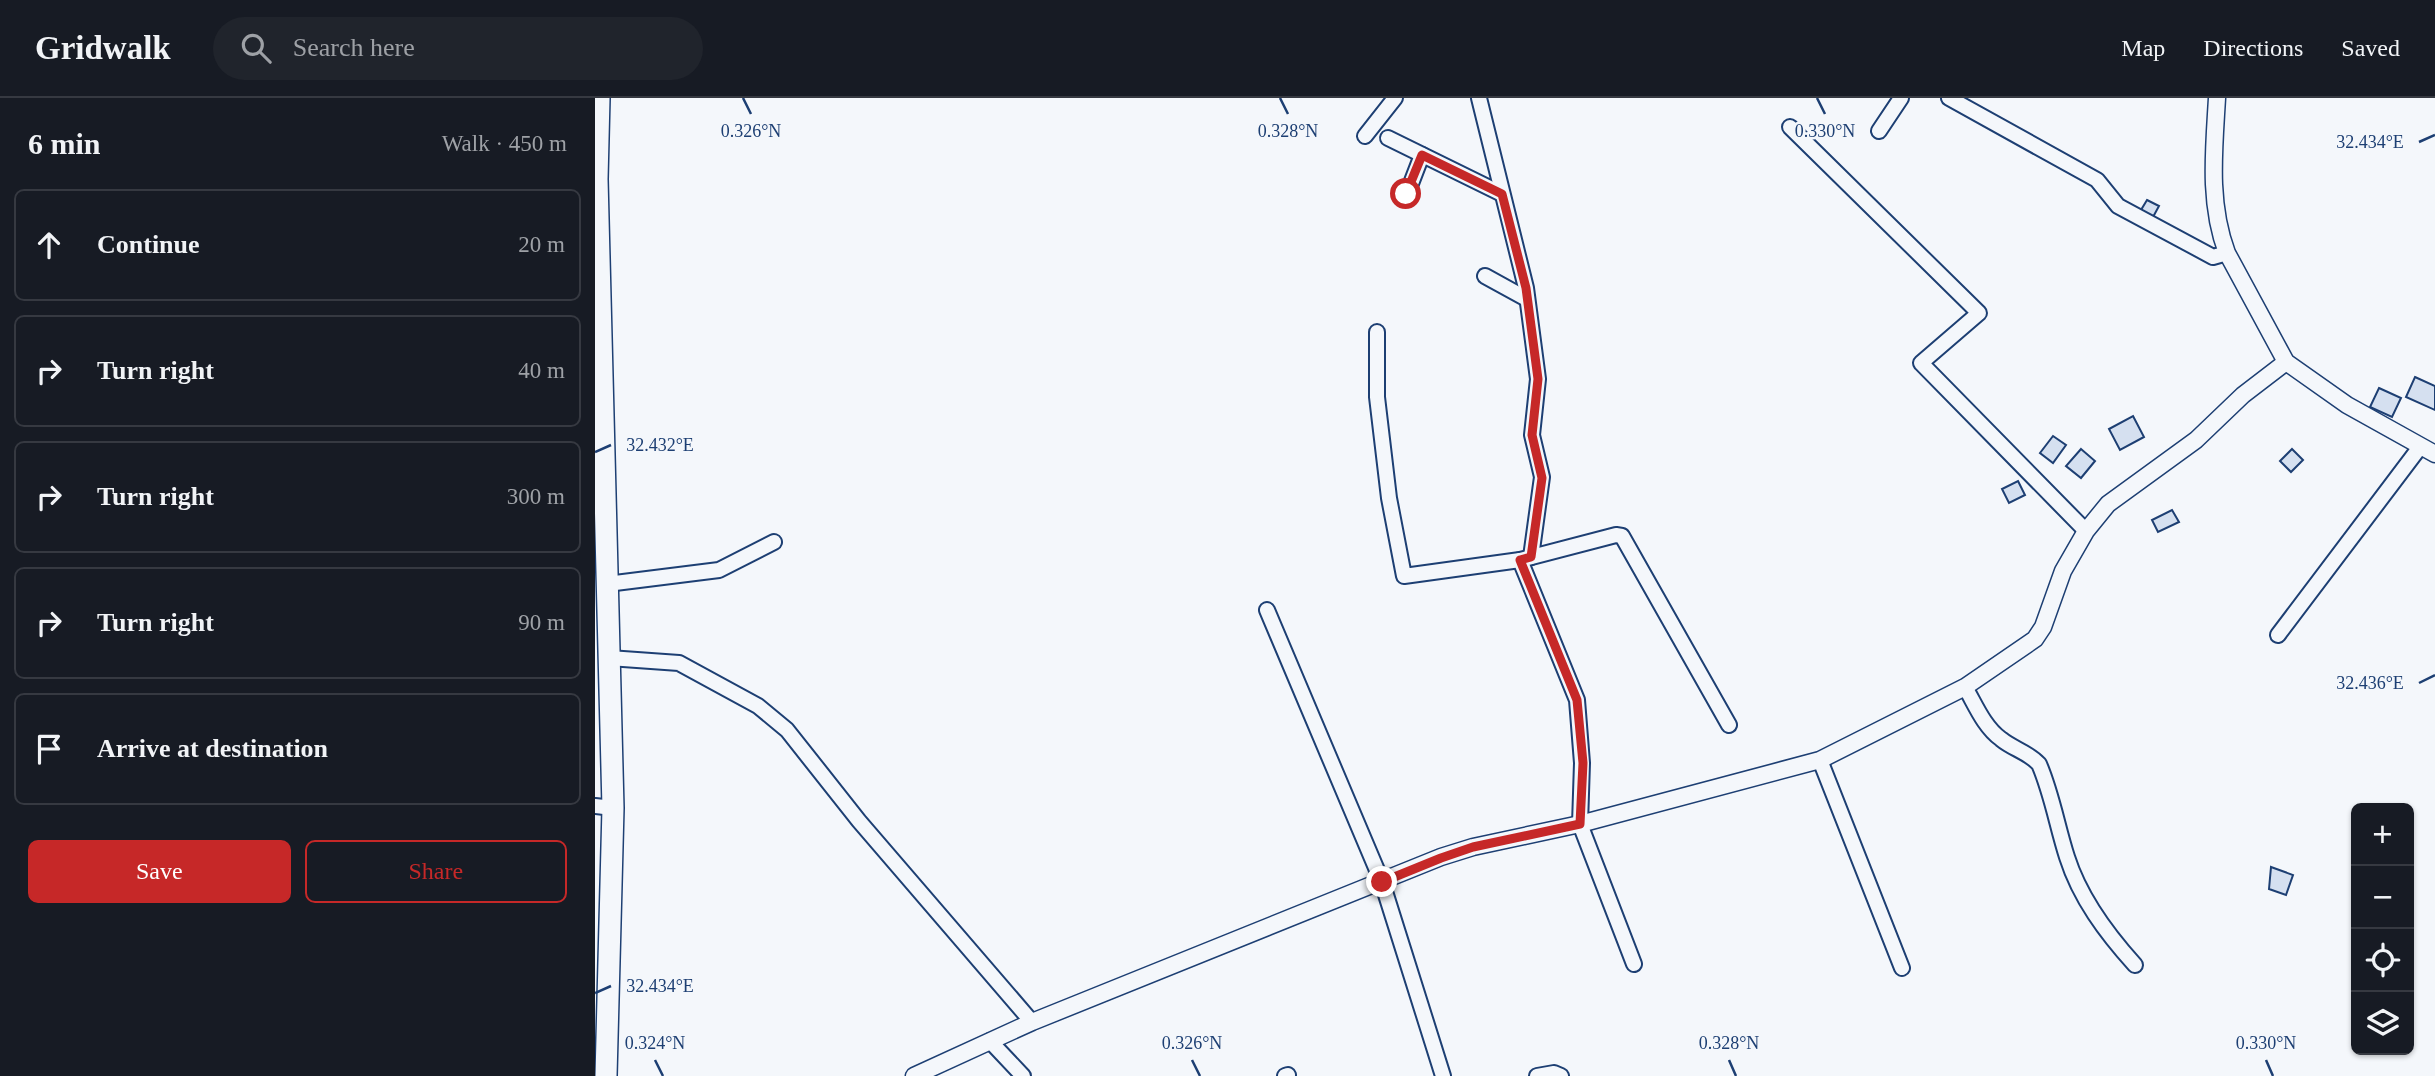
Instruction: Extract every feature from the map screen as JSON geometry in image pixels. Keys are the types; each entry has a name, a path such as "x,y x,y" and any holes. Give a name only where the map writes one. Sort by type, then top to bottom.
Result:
{"main road":[{"path":"599,98 596,179 609,658 604,807 606,1076"}],"street":[{"path":"1365,136 1395,98"},
{"path":"1479,98 1527,299 1538,379 1532,435 1542,478 1526,558 1577,700 1583,763 1580,824 1634,964"},
{"path":"1879,131 1901,98"},
{"path":"1949,98 2097,180 2118,206 2213,257 2227,253"},
{"path":"2217,98 2213,197 2220,235 2286,362 2347,405 2427,450 2278,635"},
{"path":"1790,127 1979,313 1921,363 2086,531"},
{"path":"1388,138 1502,194"},
{"path":"1406,194 1422,155"},
{"path":"1485,276 1527,299"},
{"path":"1377,332 1378,410 1389,498 1404,576 1526,558 1616,535 1622,536 1730,725"},
{"path":"914,1076 1032,1022 1441,858 1473,847 1580,824 1820,760 1965,687 2035,639 2043,627 2063,571 2086,531 2108,504 2196,440 2243,395 2286,362"},
{"path":"607,584 719,570 774,542"},
{"path":"1267,610 1382,882 1443,1076"},
{"path":"609,658 679,663 758,706 787,730 859,821 1032,1022"},
{"path":"1965,687 1990,729 2000,739 2032,756 2039,764 2079,886 2108,935 2135,965"},
{"path":"1820,760 1902,968"},
{"path":"991,1041 1023,1076"},
{"path":"1537,1076 1554,1073 1561,1076"}],"building":[{"path":"2147,200 2159,206 2153,217 2141,210"},
{"path":"2415,377 2435,386 2435,410 2406,397"},
{"path":"2379,388 2401,398 2392,417 2370,407"},
{"path":"2133,416 2144,437 2120,450 2109,429"},
{"path":"2053,436 2066,445 2053,463 2040,453"},
{"path":"2081,449 2095,461 2081,478 2066,466"},
{"path":"2292,449 2303,460 2291,472 2280,461"},
{"path":"2018,481 2025,495 2009,503 2002,489"},
{"path":"2172,510 2179,522 2158,532 2152,520"},
{"path":"2271,867 2293,875 2286,895 2269,889"}],"route":[{"path":"1382,882 1473,847 1580,824 1583,763 1577,700 1520,560 1531,557 1542,478 1532,435 1538,379 1526,288 1502,194 1422,155 1406,194"}]}
